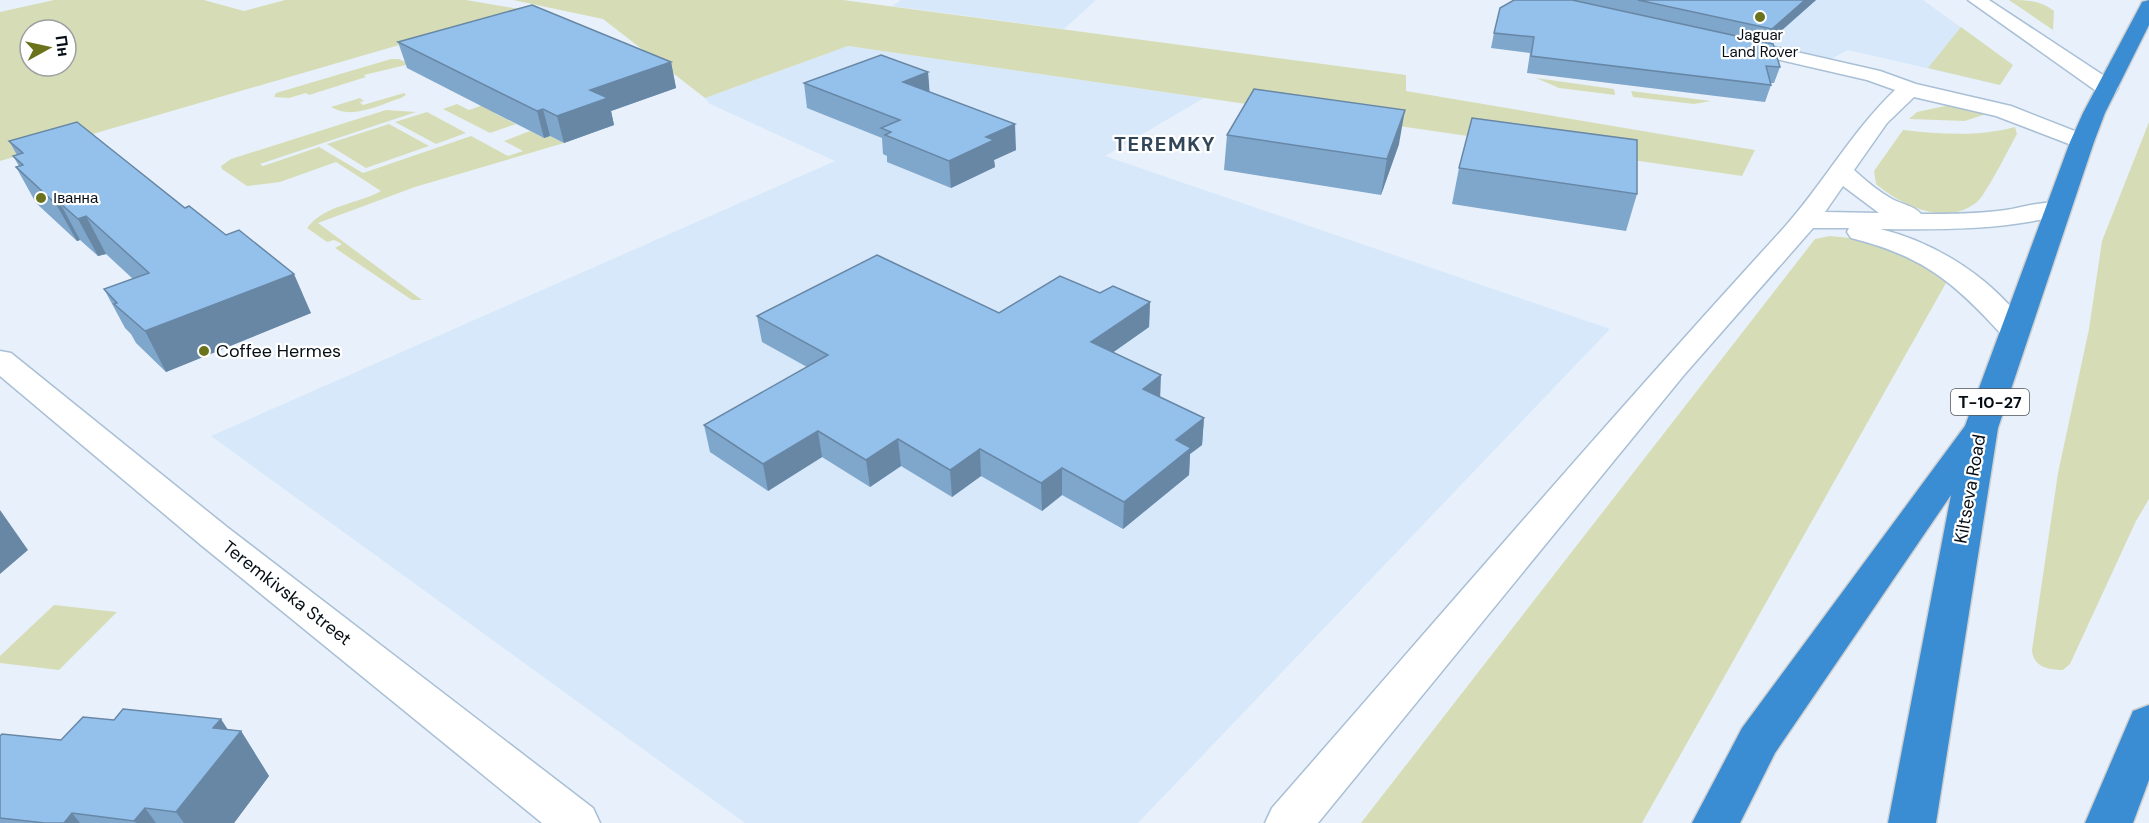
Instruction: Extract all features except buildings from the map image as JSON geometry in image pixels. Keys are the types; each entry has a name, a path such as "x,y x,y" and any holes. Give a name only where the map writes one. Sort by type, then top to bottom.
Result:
{"highway":[{"name":"Kiltseva Road","path":"1912,822 1981,428 2082,142 2149,6"},
{"path":"1716,823 1758,741 1981,428"},
{"path":"2109,823 2149,723"}],"street":[{"path":"1977,0 2107,88"},
{"path":"1712,39 1873,75 1896,82 1909,89 2003,111 2082,142"},
{"path":"1289,823 1673,368 1806,220 1879,118 1909,89"},
{"path":"1842,171 1860,190 1881,204 1930,221"},
{"path":"1806,220 1930,221 2005,218 2057,209"},
{"path":"1806,220 1874,235 1913,247 1947,264 1972,285 2014,330"},
{"name":"Teremkivska Street","path":"0,360 110,455 444,716 576,823"}],"shaded area":[{"path":"901,0 1096,0 1064,29 892,6"},
{"path":"1573,0 1923,0 2013,65 2000,85 1848,50 1831,59"},
{"path":"848,46 1204,98 1105,156 1610,329 1138,823 745,823 211,436 835,161 710,104 705,98"}],"green space":[{"path":"54,0 204,0 244,11 285,0 466,0 537,12 461,27 0,161 0,12"},
{"path":"513,0 843,0 1406,75 1406,91 1755,150 1742,176 848,46 705,98 603,19"},
{"path":"2009,0 2033,1 2049,7 2054,11 2053,30"},
{"path":"1961,27 2013,65 2000,85 1928,68"},
{"path":"391,59 399,59 410,64 364,75 366,77 309,95 306,93 289,98 274,97 276,93"},
{"path":"1536,78 1614,89 1615,95 1559,88"},
{"path":"1631,91 1711,101 1694,104 1633,97"},
{"path":"404,93 406,95 401,98 357,112 339,111 331,107 360,98 364,101 360,102 363,105"},
{"path":"457,104 469,110 486,104 496,114 516,124 490,133 443,109"},
{"path":"1945,106 1961,106 1989,113 1965,121 1909,119 1917,112"},
{"path":"386,110 416,112 260,164 263,166 319,147 363,173 471,136 508,156 523,151 504,141 530,131 544,138 550,136 564,143 415,187 318,223 422,300 412,300 335,248 342,244 334,240 327,242 307,228 322,214 381,191 336,162 280,182 247,186 221,166 231,159"},
{"path":"427,112 466,133 436,144 395,122"},
{"path":"2149,122 2149,499 2136,521 2070,664 2063,670 2052,669 2039,664 2032,650 2058,473 2089,329 2102,241"},
{"path":"389,124 429,146 366,168 327,144"},
{"path":"2015,127 2017,134 1986,190 1977,202 1965,209 1952,213 1925,211 1898,200 1876,184 1874,171 1903,130 1973,133"},
{"path":"1830,236 1870,240 1933,266 1946,283 1642,823 1361,823 1815,239"},
{"path":"54,605 117,612 59,670 0,663 0,656"}],"place":[{"name":"Jaguar Land Rover","path":"1760,17"},
{"name":"Іванна","path":"41,198"},
{"name":"Coffee Hermes","path":"204,351"}],"district":[{"name":"TEREMKY","path":"1165,144"}]}
